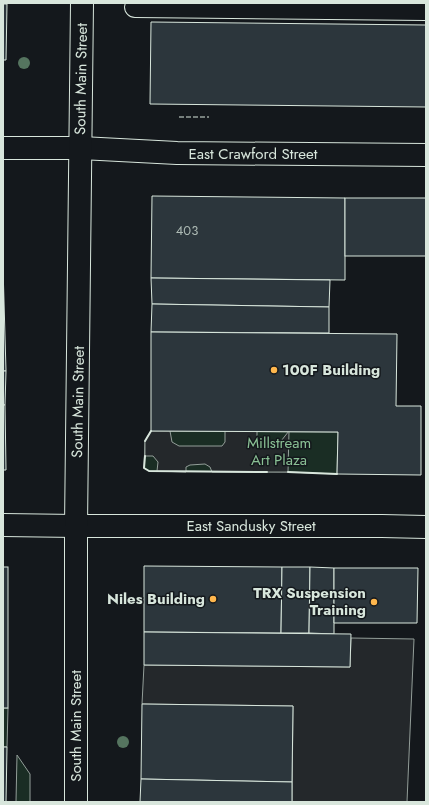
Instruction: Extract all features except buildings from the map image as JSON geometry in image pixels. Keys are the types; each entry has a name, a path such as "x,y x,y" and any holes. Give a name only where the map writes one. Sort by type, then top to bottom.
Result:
{"main road":[{"name":"South Main Street","path":"76,802 76,526 82,3"},
{"name":"East Crawford Street","path":"3,148 81,148 176,153 426,156"},
{"name":"East Sandusky Street","path":"3,525 426,527"}],"street":[{"path":"135,7 426,10"}],"green space":[{"name":"Millstream Art Plaza","path":"151,431 338,432 337,474 288,472 149,471 144,468 145,441"},
{"path":"3,708 8,708 7,747 3,747"},
{"path":"17,755 30,774 30,802 16,802"}],"shaded area":[{"path":"151,431 170,431 172,442 179,446 222,446 225,442 225,431 257,431 257,446 281,447 281,441 289,431 288,472 212,472 210,467 205,464 190,465 186,467 186,472 157,471 158,462 153,456 145,456 145,441"},
{"path":"351,638 414,639 407,802 292,802 293,706 142,704 144,665 350,667"}],"fence":[{"path":"179,117 209,117"}],"wall":[{"path":"145,441 151,431"},
{"path":"145,456 144,468 149,471 267,472"},
{"path":"288,472 337,474"}],"place":[{"name":"100F Building","path":"274,370"},
{"name":"Niles Building","path":"213,599"},
{"name":"TRX Suspension Training","path":"374,602"}]}
